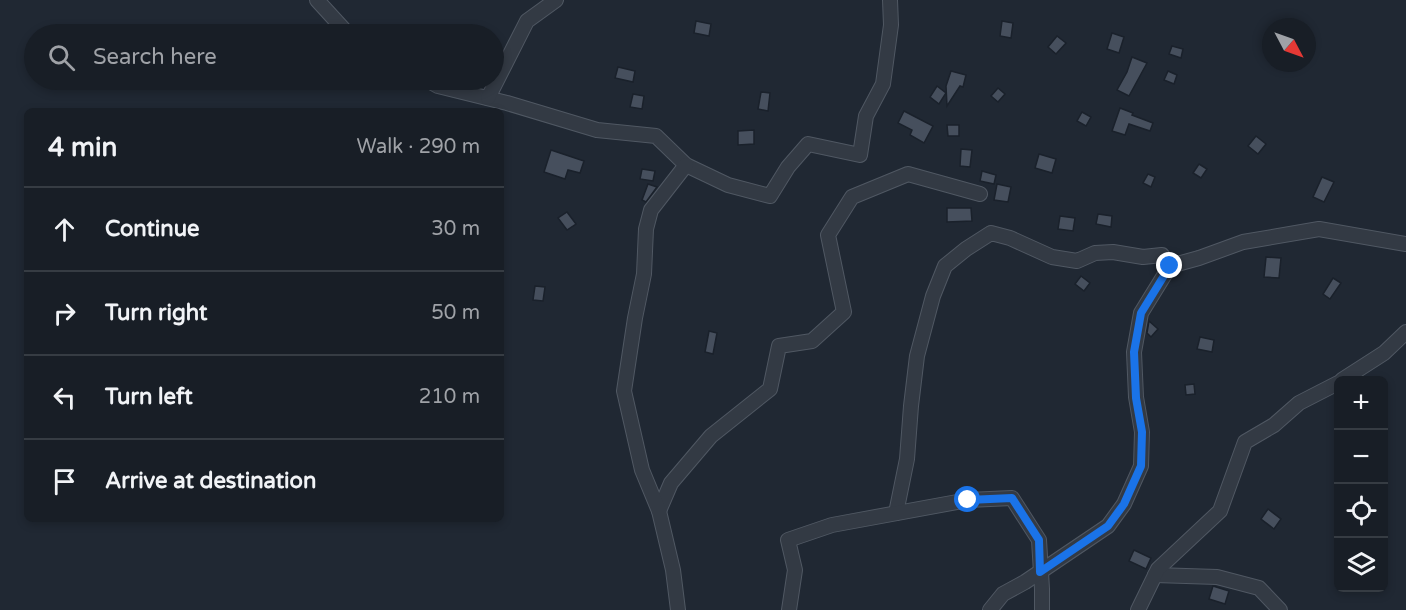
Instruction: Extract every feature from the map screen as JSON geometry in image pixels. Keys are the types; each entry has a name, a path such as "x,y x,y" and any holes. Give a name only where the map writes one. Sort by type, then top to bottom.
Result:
{"street":[{"path":"316,0 339,24"},
{"path":"504,66 526,21 556,0"},
{"path":"455,90 597,130 656,136 687,165 728,185 770,196 788,167 808,144 860,154 866,116 883,84 891,25 890,0"},
{"path":"488,98 492,90"},
{"path":"678,610 673,570 659,511 642,470 624,391 644,274 645,229 651,210 687,165"},
{"path":"659,511 671,483 711,436 770,388 779,346 812,341 844,312 828,235 852,197 908,174 980,194"},
{"path":"990,610 1004,594 1108,526 1124,504 1141,466 1142,432 1136,398 1134,352 1141,313 1170,266 1243,242 1319,229 1406,244"},
{"path":"896,513 907,459 917,356 933,296 945,266 991,233 1010,238 1052,257 1077,261 1095,253 1113,252 1143,257 1162,255 1170,266"},
{"path":"1349,376 1384,353 1406,332"},
{"path":"1138,610 1158,569 1220,511 1245,442 1274,425 1299,403 1334,385"},
{"path":"789,610 795,570 788,540 832,525 968,500 1012,498 1039,540 1042,610"},
{"path":"1155,575 1227,579 1259,588 1280,610"}],"building":[{"path":"696,21 711,24 709,36 694,33"},
{"path":"1002,21 1013,23 1011,38 1000,36"},
{"path":"1112,33 1124,37 1119,53 1107,49"},
{"path":"1057,36 1066,43 1056,54 1048,47"},
{"path":"1172,46 1183,49 1181,58 1169,54"},
{"path":"1132,57 1147,63 1129,96 1117,90"},
{"path":"618,67 635,71 633,82 615,78"},
{"path":"951,71 966,75 963,87 960,86 947,106 946,86"},
{"path":"1168,71 1177,75 1174,84 1164,80"},
{"path":"937,86 946,93 939,104 930,97"},
{"path":"998,88 1005,94 998,102 991,96"},
{"path":"761,92 770,93 768,111 758,109"},
{"path":"633,94 644,96 642,109 630,107"},
{"path":"1120,108 1153,123 1150,131 1129,124 1125,135 1112,131"},
{"path":"904,111 933,126 924,143 910,135 912,130 898,123"},
{"path":"1082,112 1091,117 1086,126 1077,121"},
{"path":"947,125 959,125 959,136 948,136"},
{"path":"754,130 754,144 738,145 738,131"},
{"path":"1256,136 1266,144 1258,154 1248,146"},
{"path":"961,149 972,150 970,167 960,166"},
{"path":"551,150 584,161 580,173 568,170 565,179 544,172"},
{"path":"1039,154 1056,159 1052,173 1035,168"},
{"path":"1199,164 1207,169 1201,178 1193,173"},
{"path":"642,169 655,171 653,181 640,179"},
{"path":"982,171 996,175 994,184 980,181"},
{"path":"1148,174 1155,177 1151,187 1143,183"},
{"path":"1322,177 1334,182 1324,202 1313,197"},
{"path":"648,184 657,187 646,202 642,200"},
{"path":"997,184 1011,187 1008,202 994,200"},
{"path":"947,208 971,208 972,221 947,222"},
{"path":"567,212 576,224 567,230 558,218"},
{"path":"1098,214 1112,216 1111,227 1096,224"},
{"path":"1060,216 1075,218 1073,231 1058,229"},
{"path":"1266,257 1281,258 1279,278 1264,277"},
{"path":"1081,276 1090,283 1084,291 1075,284"},
{"path":"1333,278 1341,283 1330,299 1323,294"},
{"path":"535,286 545,287 543,301 533,300"},
{"path":"1149,321 1158,329 1151,337 1147,333"},
{"path":"709,331 717,333 713,354 705,352"},
{"path":"1200,337 1214,340 1212,352 1197,349"},
{"path":"1194,384 1195,394 1186,395 1185,385"},
{"path":"1268,509 1281,519 1274,529 1261,519"},
{"path":"1134,550 1151,558 1146,569 1129,561"},
{"path":"1213,586 1229,591 1225,604 1209,599"}],"route":[{"path":"968,500 1012,498 1039,540 1040,572 1108,526 1124,504 1141,466 1142,432 1136,398 1134,352 1141,313 1170,266"}]}
